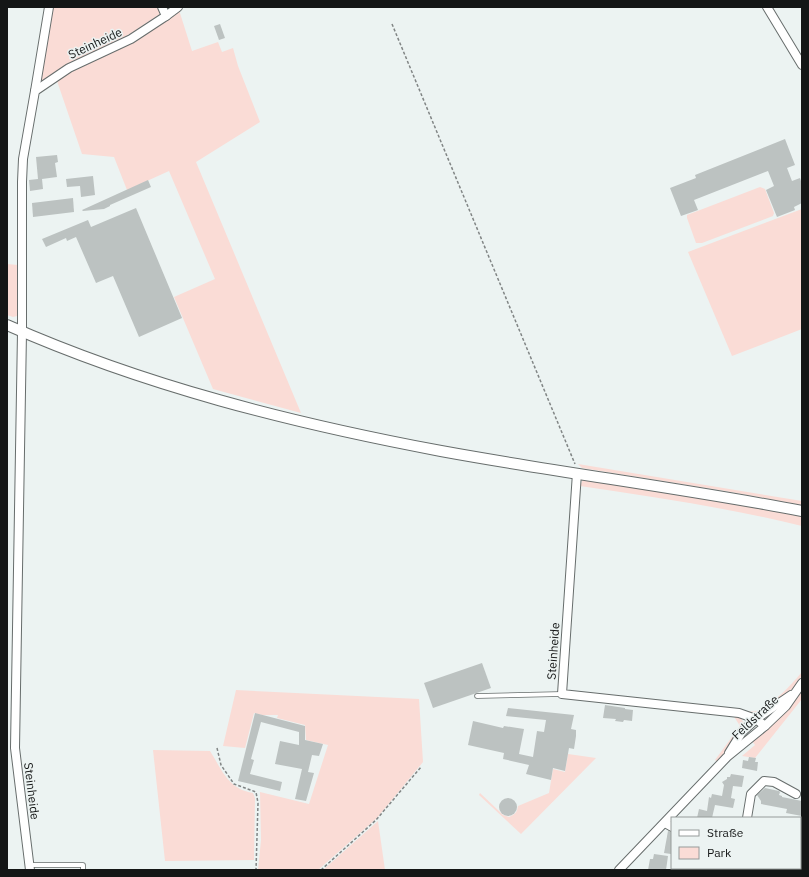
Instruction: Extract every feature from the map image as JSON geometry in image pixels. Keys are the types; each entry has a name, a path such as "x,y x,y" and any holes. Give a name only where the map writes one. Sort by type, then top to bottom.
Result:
{"street":[{"name":"Steinheide","path":"30,868 15,748 22,332 22,182 23,158 49,7"},
{"path":"162,7 166,16"},
{"name":"Steinheide","path":"35,91 69,68 131,39 178,7"},
{"path":"767,7 802,65"},
{"path":"7,325 121,370 269,414 356,434 442,451 738,499 802,511"},
{"name":"Steinheide","path":"578,473 562,694 739,713 756,719 765,726"},
{"name":"Feldstraße","path":"675,817 727,757 765,726 786,706 802,683"},
{"name":"Feldstraße","path":"727,757 742,732 756,719 795,692"},
{"path":"747,817 751,794 764,781 774,782 796,794"},
{"name":"Feldstraße","path":"619,870 668,825"}],"lane":[{"path":"477,696 562,694"},
{"path":"30,868 82,865 83,870"}],"path":[{"path":"392,24 578,473"},
{"path":"217,748 221,765 234,784 256,792 258,803 256,870"},
{"path":"321,870 376,820 421,767"}],"green space":[{"path":"51,7 159,7 160,14 130,34 67,65 38,85"},
{"path":"179,10 192,51 218,42 222,52 233,48 238,66 260,122 196,162 301,413 213,389 174,297 215,279 169,171 127,190 114,157 82,154 57,81 71,72 135,42"},
{"path":"760,187 765,189 774,213 773,216 702,243 696,243 687,215"},
{"path":"802,209 802,329 732,356 688,252"},
{"path":"7,264 18,265 19,312 17,316 13,317 7,315"},
{"path":"578,464 802,501 802,505 582,468"},
{"path":"587,478 802,516 802,526 719,508 580,486 583,479"},
{"path":"802,672 801,678 797,684 784,697 762,711 750,713 730,711 731,709 753,712 762,709 793,683"},
{"path":"802,687 802,699 755,758 742,756 755,745 752,741"},
{"path":"236,690 419,699 423,762 377,818 318,870 258,870 261,840 260,792 309,804 328,745 306,740 305,725 277,718 278,715 262,715 254,713 245,748 223,746"},
{"path":"733,715 741,718 744,724 718,762 715,760 740,726"},
{"path":"153,750 210,751 222,772 232,783 244,791 253,793 255,798 254,860 165,861"},
{"path":"568,754 596,758 521,834 479,795 480,793 503,815 509,817 515,813 518,806 549,793 553,769 565,772"},
{"path":"378,821 385,870 323,870"}],"building":[{"path":"220,24 225,38 219,40 214,26"},
{"path":"785,139 795,165 787,168 792,181 800,178 802,184 802,203 794,207 795,210 777,217 766,190 774,186 768,171 694,200 698,210 681,216 670,188 696,178 695,175"},
{"path":"57,155 58,162 55,163 57,177 42,179 43,189 30,191 29,180 38,179 36,157"},
{"path":"93,176 95,195 81,197 80,186 67,187 66,179"},
{"path":"148,180 151,187 104,209 82,210"},
{"path":"73,198 74,212 33,217 32,203"},
{"path":"136,208 182,318 139,337 113,276 96,283 76,237 67,241 66,238 46,247 42,239 88,220 91,227"},
{"path":"482,663 491,688 433,708 424,683"},
{"path":"605,705 633,710 632,721 624,720 623,722 615,721 616,719 603,718"},
{"path":"508,708 574,715 571,729 576,730 574,749 569,748 565,771 553,768 551,780 526,774 529,765 503,759 504,753 468,745 473,721 503,728 504,726 524,729 519,754 533,757 537,731 544,732 546,720 506,716"},
{"path":"255,713 305,726 305,740 323,744 319,756 312,755 308,772 314,773 306,801 295,799 302,769 275,764 280,741 299,745 299,732 261,722 251,759 254,760 250,774 282,782 280,791 238,781"},
{"path":"749,757 756,758 755,762 758,762 757,771 742,768 743,760 748,761"},
{"path":"731,774 744,776 742,787 733,786 731,798 735,799 733,808 715,805 712,817 697,817 699,809 707,811 709,797 711,798 712,794 722,796 724,785 722,782 727,779 727,777 730,777"},
{"path":"765,788 779,791 779,795 782,797 802,801 802,816 786,813 787,809 761,804 761,801 757,795"},
{"path":"508,798 514,801 517,807 514,813 508,816 502,813 499,807 502,801"},
{"path":"668,831 671,832 671,854 664,853"},
{"path":"654,854 668,856 666,870 648,870 650,859 653,859"}]}
